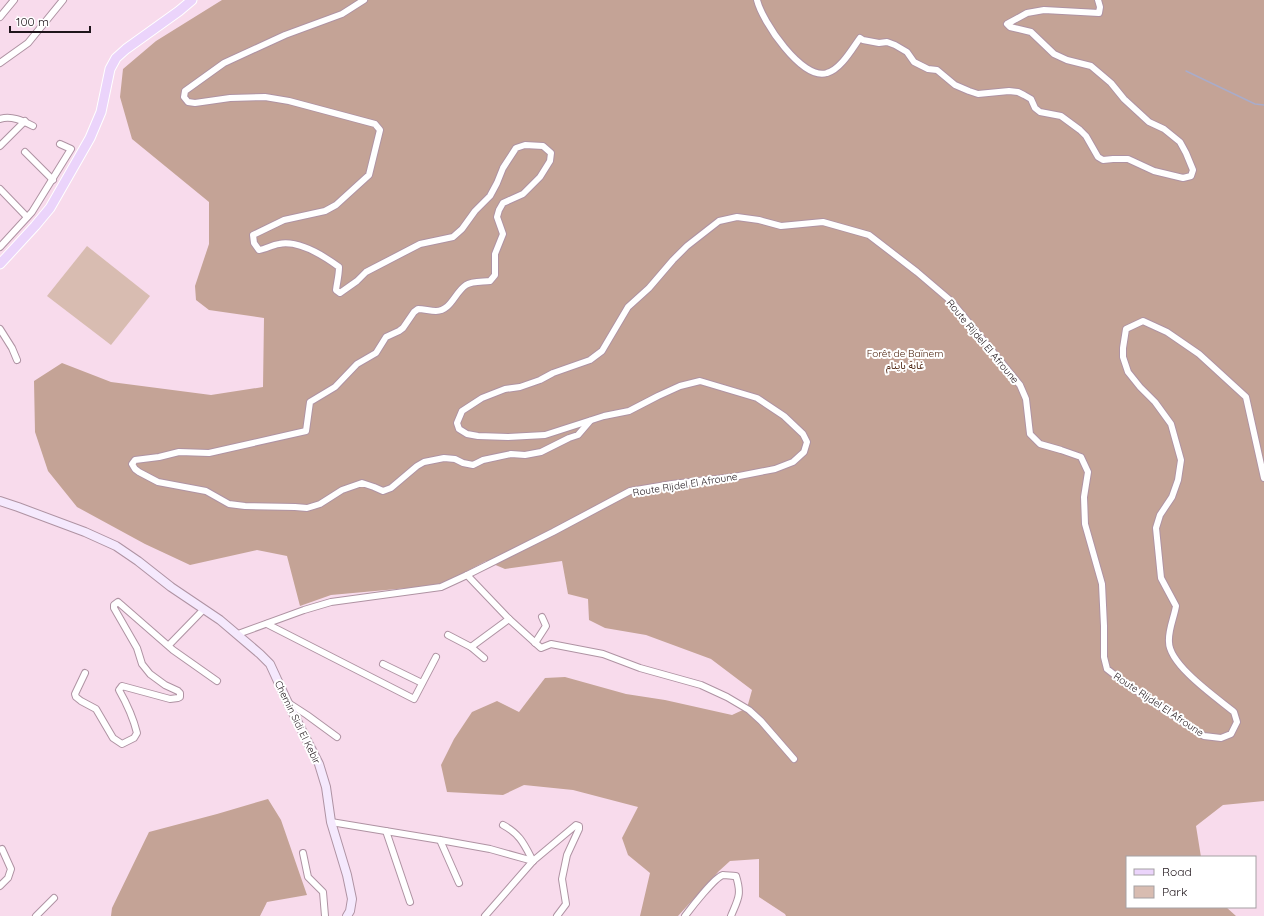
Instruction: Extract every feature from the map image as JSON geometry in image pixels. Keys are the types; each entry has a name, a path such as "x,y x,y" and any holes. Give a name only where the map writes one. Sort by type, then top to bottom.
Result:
{"main road":[{"path":"0,264 36,226 50,208 90,138 101,112 110,69 116,58 192,0"}],"street":[{"path":"0,17 14,0"},
{"path":"0,63 28,43 64,0"},
{"path":"364,0 342,14 285,35 224,63 185,91 184,97 188,102 195,103 230,98 265,97 289,101 375,124 380,130 369,175 336,206 325,211 284,220 253,235 254,243 259,250 280,244 297,245 326,257 339,266 339,276 336,290 340,293 357,281 366,272 420,244 453,237 462,229 475,211 490,196 503,168 516,148 525,145 543,146 551,153 550,161 540,177 523,194 503,203 499,210 498,217 503,234 495,254 495,275 490,281 468,284 450,304 442,309 437,311 418,309 414,312 403,328 386,337 376,353 357,364 335,387 310,402 306,431 209,453 179,452 159,457 135,460 132,464 134,469 158,482 206,491 229,504 307,508 320,504 342,490 362,483 383,491 391,488 424,462 444,458 455,458 463,463 473,465 483,460 512,454 525,455 541,452 578,435 590,420"},
{"path":"757,0 758,7 769,28 780,42 803,66 816,73 827,74 844,62 860,38 879,43 887,42 906,52 914,62 937,70 955,85 969,91 978,94 1009,91 1018,92 1024,95 1031,99 1035,108 1040,112 1061,116 1080,130 1086,136 1098,157 1103,160 1128,159 1161,173 1183,178 1191,176 1193,170 1186,152 1180,142 1164,129 1149,122 1124,99 1111,83 1091,66 1067,60 1054,54 1031,32 1010,27 1007,24 1027,13 1044,10 1099,13 1100,7 1098,0"},
{"path":"0,119 21,120 33,126"},
{"path":"0,146 25,122"},
{"path":"1,245 32,212 53,180 71,149 60,144"},
{"path":"25,152 53,180"},
{"path":"0,189 27,217"},
{"name":"Route Rijdel El Afroune","path":"468,575 630,491 672,484 734,477 775,469 793,462 804,452 807,442 803,434 784,416 757,398 700,381 680,386 629,411 590,420 545,435 508,437 478,436 466,434 459,429 457,423 462,411 482,398 505,389 520,387 540,380 553,373 590,360 602,351 628,307 650,288 673,260 687,246 719,221 737,217 759,220 781,226 823,222 869,235 951,301 1020,385 1026,399 1030,434 1040,444 1081,457 1088,472 1084,497 1085,524 1102,584 1104,657 1107,669 1125,683 1204,736 1222,738 1231,734 1237,722 1234,712 1185,671 1173,656 1168,643 1176,606 1160,578 1156,528 1160,515 1172,497 1178,480 1181,460 1171,424 1155,402 1128,372 1123,357 1126,329 1144,321 1166,332 1199,354 1246,397 1264,478"},
{"path":"0,329 12,348 17,360"},
{"name":"Chemin Sidi El Kebir","path":"0,501 85,532 116,546 171,587 220,620 238,634 270,664 286,701 319,764 326,787 331,822 347,875 352,899 350,911 347,916"},
{"path":"238,634 331,602 440,588 468,575 508,619 541,648 552,644 580,648 603,654 640,668 701,685 750,710 794,759"},
{"path":"84,673 75,694 76,697 80,702 96,709 113,738 122,744 134,738 136,733 134,720 126,701 119,690 122,686 170,699 180,697 178,691 165,685 150,674 142,664 137,648 114,608 114,605 118,602 174,650 217,681"},
{"path":"169,645 204,609"},
{"path":"535,643 546,626 542,617"},
{"path":"471,647 508,619"},
{"path":"268,624 414,699 436,657"},
{"path":"448,635 471,647 484,658"},
{"path":"383,664 422,683"},
{"path":"286,701 337,737"},
{"path":"331,822 490,849 533,861"},
{"path":"503,825 513,830 523,843 533,861"},
{"path":"485,916 533,861 576,825 579,826 579,829 567,855 562,879 566,904 557,916"},
{"path":"386,831 410,902"},
{"path":"440,840 459,883"},
{"path":"0,886 8,878 11,869 2,848"},
{"path":"303,853 308,877 323,892 325,916"},
{"path":"685,916 709,888 723,875 736,876 739,887 738,899 731,916"},
{"path":"36,916 54,898"}],"green space":[{"name":"Forêt de Baïnem غابة باينام","path":"222,0 1264,0 1264,801 1223,805 1196,826 1201,856 1126,856 1126,908 1227,908 1236,916 786,916 759,897 759,859 730,861 678,916 640,916 650,873 628,855 622,838 638,807 573,790 524,785 503,795 447,792 441,765 454,739 472,712 497,701 519,712 545,678 565,677 626,694 665,700 732,715 747,708 752,690 711,659 646,635 605,628 589,620 588,599 568,594 562,561 505,569 486,561 441,585 331,595 300,606 287,556 257,550 190,565 145,544 77,507 48,471 35,432 34,381 62,363 111,382 211,395 263,387 264,318 209,310 196,300 195,286 209,244 209,202 132,139 120,97 123,69 156,41"},
{"path":"87,246 150,296 111,345 47,296"},
{"path":"268,799 281,820 307,895 267,902 260,916 111,916 112,908 149,832"}],"waterway":[{"path":"1186,71 1255,104 1264,105"}]}
